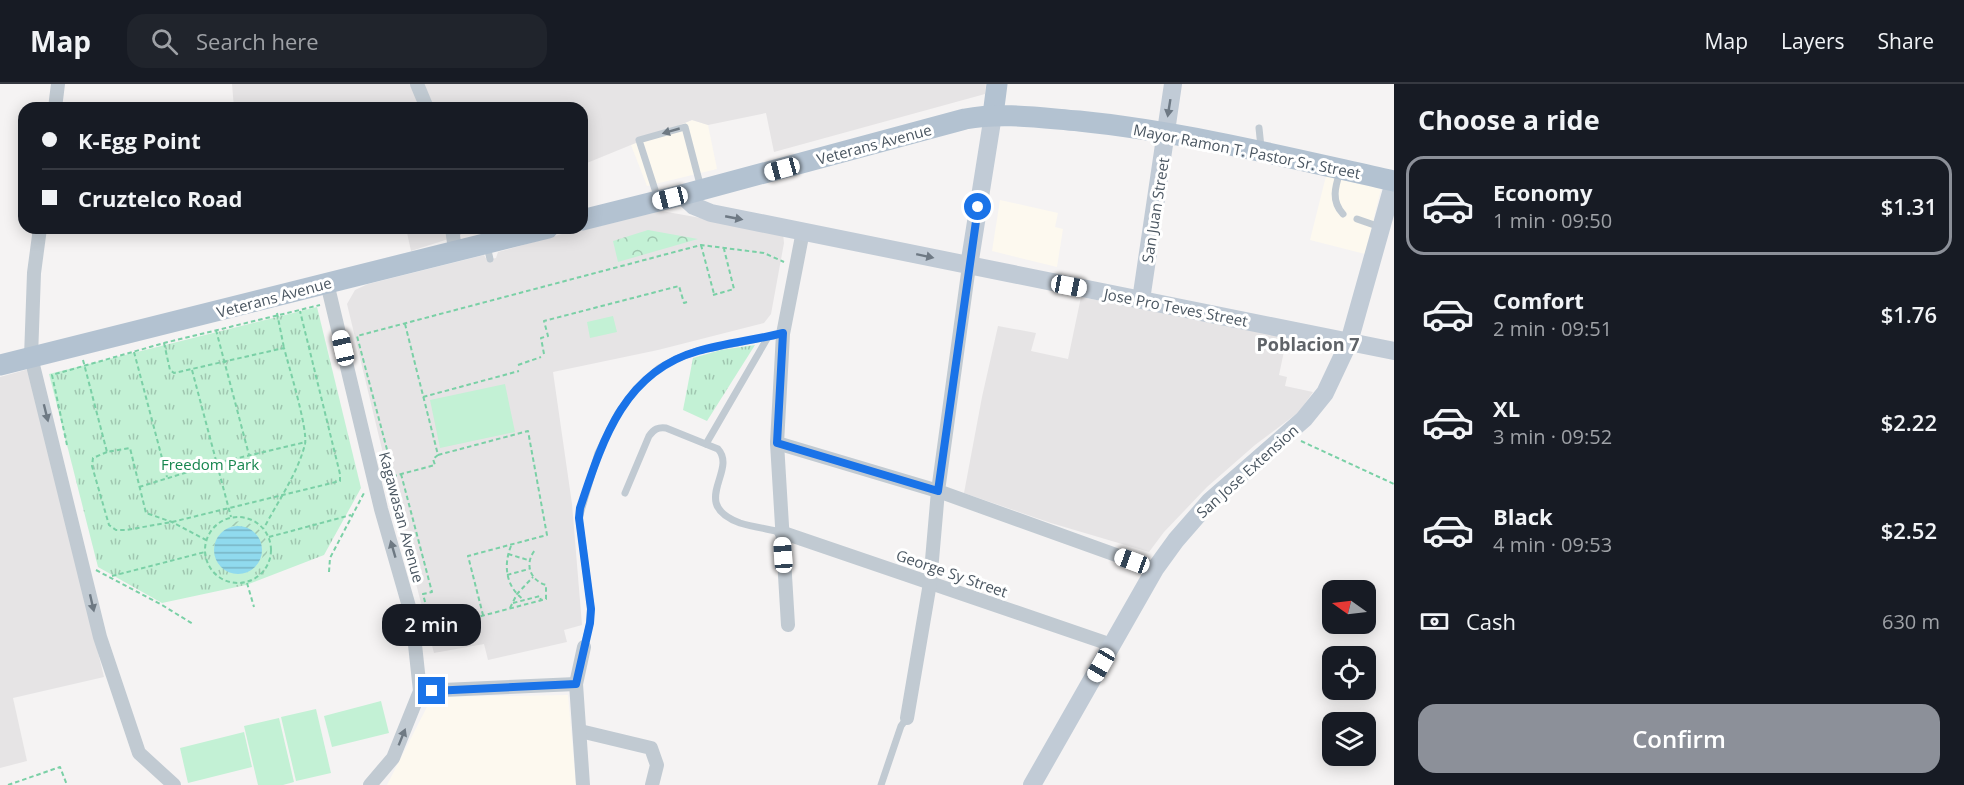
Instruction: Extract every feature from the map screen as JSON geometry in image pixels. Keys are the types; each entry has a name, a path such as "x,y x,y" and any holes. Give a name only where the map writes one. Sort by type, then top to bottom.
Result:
{"main road":[{"path":"993,115 997,84"},
{"name":"Mayor Ramon T. Pastor Sr. Street","path":"993,115 1077,121 1166,132 1394,181"},
{"name":"Veterans Avenue","path":"588,218 965,120 993,115"},
{"name":"Veterans Avenue","path":"0,365 79,345 161,335 325,294 455,250 488,251 532,234"}],"street":[{"path":"56,102 58,84"},
{"path":"417,84 424,102"},
{"name":"San Juan Street","path":"1141,300 1173,84"},
{"path":"907,718 930,583 938,491 969,266 993,115"},
{"name":"San Jose Extension","path":"1032,785 1155,569 1176,540 1210,501 1304,418 1325,393 1348,342 1394,181"},
{"name":"Jose Pro Teves Street","path":"692,193 694,206 711,213 1394,351"},
{"path":"788,625 777,443 783,333 803,231"},
{"path":"39,234 34,273 31,357 103,646 139,753 174,785"},
{"path":"453,234 455,250"},
{"name":"Kagawasan Avenue","path":"325,294 381,509 412,617 420,691 393,758 370,785"},
{"path":"777,443 938,491 1155,569"},
{"name":"George Sy Street","path":"781,532 1112,645"},
{"path":"583,785 576,684 584,647"},
{"path":"420,691 576,684"},
{"path":"580,731 651,748 657,765 652,785"}],"lane":[{"path":"658,201 639,140 685,127 692,193"},
{"path":"1259,128 1262,153"},
{"path":"1340,169 1335,188 1335,199 1338,209 1343,214"},
{"path":"1357,219 1381,228"},
{"path":"584,647 591,609 579,518 598,453 618,413 636,389 668,363 697,351 783,333"},
{"path":"706,444 768,337"},
{"path":"625,493 649,436 659,427 666,428 717,449 723,458 724,465 714,496 722,512 739,522 781,532"},
{"path":"880,785 901,726 907,718"}],"path":[{"path":"701,245 714,295 734,289 724,248"},
{"path":"483,615 468,556 547,535 528,430 438,455 433,459 435,465 394,476 357,336 701,245 764,253 781,261"},
{"path":"544,354 541,338 548,336 544,321 679,286 684,303 687,302"},
{"path":"69,454 52,375 134,352 161,335 216,330 275,306 300,310 325,294"},
{"path":"264,528 293,474 306,442 275,306"},
{"path":"206,540 172,522 146,513 130,448 107,452 93,459 92,466 109,525 116,530 172,522 340,481 300,310"},
{"path":"405,324 438,455"},
{"path":"216,330 249,455"},
{"path":"161,335 172,372 192,370 284,348"},
{"path":"79,345 107,452"},
{"path":"134,352 167,477"},
{"path":"518,365 541,357"},
{"path":"192,370 231,517"},
{"path":"423,396 519,370"},
{"path":"1286,434 1394,484"},
{"path":"139,487 217,463 306,442"},
{"path":"401,474 432,592 423,594 432,629 546,600 546,585 533,578 529,569 529,560 536,549"},
{"path":"329,572 330,558 366,489"},
{"path":"269,537 352,514"},
{"path":"231,517 249,518 264,528 272,548 271,559 266,570 258,578 247,583 235,584 224,580 208,564 205,552 206,540 216,525 231,517"},
{"path":"511,546 506,565 509,583 527,604"},
{"path":"110,577 205,552"},
{"path":"508,554 529,560"},
{"path":"94,568 193,624"},
{"path":"507,575 529,569"},
{"path":"510,608 517,594 533,578"},
{"path":"247,583 254,607"},
{"path":"513,603 540,596 542,601"},
{"path":"8,785 60,766 67,785"}],"shaded area":[{"path":"232,84 986,84 985,94 774,152 766,113 708,125 692,120 588,163 588,102 234,102"},
{"path":"692,120 708,125 717,169 647,186 631,145"},
{"path":"1326,176 1381,189 1365,254 1310,240"},
{"path":"1000,200 1058,213 1055,227 1063,229 1057,267 992,251"},
{"path":"651,209 783,233 784,243 771,314 764,323 658,350 553,372 572,504 582,625 564,630 567,642 488,660 484,644 434,653 347,304 355,290 368,284 484,255 487,260 496,258 498,252 562,234 588,234 588,227"},
{"path":"407,234 461,234 461,235 411,251"},
{"path":"1081,297 1287,337 1279,375 1287,377 1285,386 1313,392 1299,412 1255,445 1207,487 1164,532 1149,552 1051,523 964,493 998,326 1036,333 1031,351 1068,359"},
{"path":"29,369 104,677 13,698 27,761 0,768 0,377"},
{"path":"568,695 576,785 387,785 432,697"}],"green space":[{"path":"648,230 698,239 618,262 613,241"},
{"name":"Freedom Park","path":"317,307 361,488 324,555 246,585 162,603 98,567 49,374"},
{"path":"613,316 617,332 590,338 587,322"},
{"path":"755,345 707,421 683,410 693,358 721,350"},
{"path":"505,384 515,432 440,448 430,400"},
{"path":"243,521 261,531 267,547 263,563 248,577 247,573 259,564 263,553 261,542 254,533 244,527 233,526 222,532 214,546 210,545 218,530 226,524"},
{"path":"381,701 389,733 332,747 324,716"},
{"path":"316,709 331,773 296,781 281,717"},
{"path":"279,718 294,782 283,785 258,785 244,726"},
{"path":"244,732 252,767 188,783 180,748"}],"water":[{"path":"238,526 255,533 262,550 255,567 238,574 221,567 214,550 221,533"}],"district":[{"name":"Poblacion 7","path":"1308,344"}],"route":[{"path":"432,691 576,684 591,609 579,518 580,508 598,453 618,413 636,389 659,368 676,359 697,351 783,333 777,443 938,491 978,207"}]}
